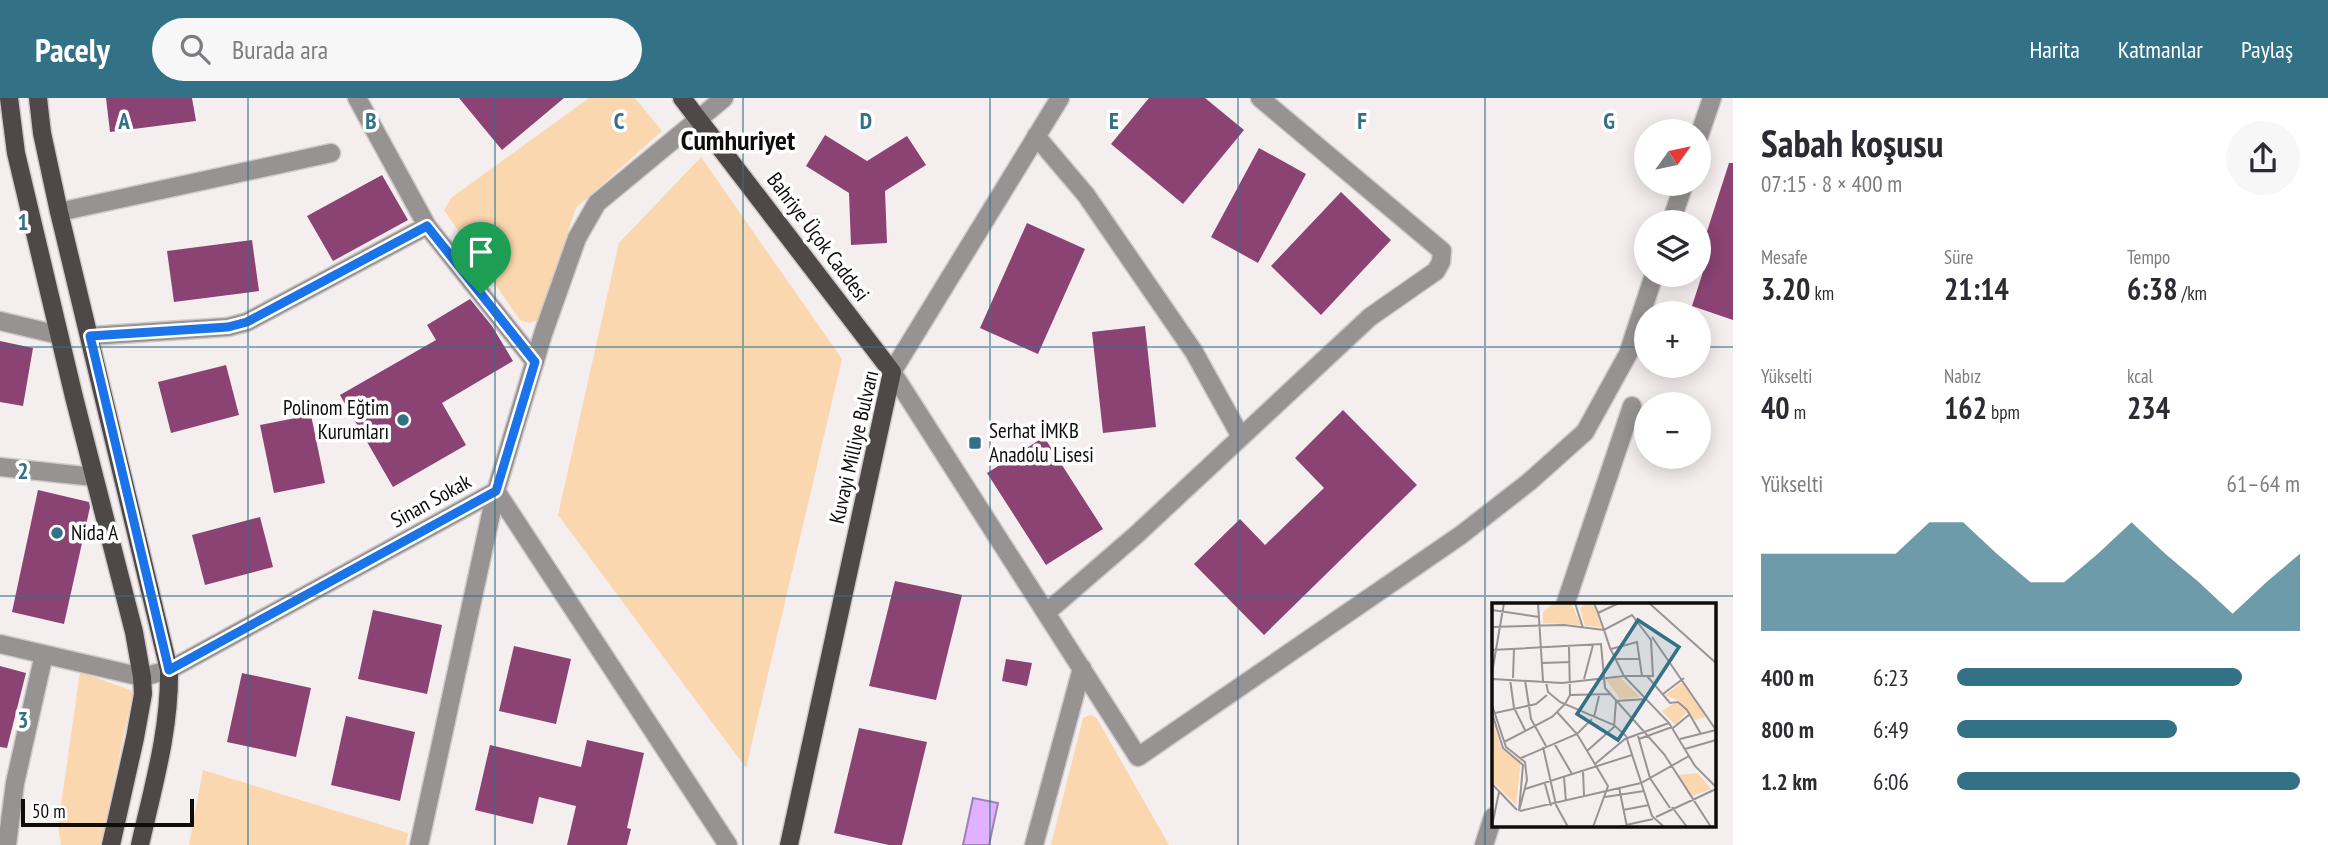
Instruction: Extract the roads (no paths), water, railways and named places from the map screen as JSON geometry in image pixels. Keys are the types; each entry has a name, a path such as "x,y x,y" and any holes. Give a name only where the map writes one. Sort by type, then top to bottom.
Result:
{"main road":[{"path":"9,98 16,153 134,632 142,677 143,694 135,738 111,845"},
{"path":"38,98 42,133 59,212 169,670 170,700 165,735 140,845"},
{"name":"Bahriye Üçok Caddesi","path":"682,98 892,372"},
{"name":"Kuvayi Milliye Bulvarı","path":"789,845 892,372"}],"street":[{"path":"357,98 427,226 535,362"},
{"path":"419,845 496,491 535,362 577,238 597,203 724,98"},
{"name":"Kuvayi Milliye Bulvarı","path":"892,372 1060,98"},
{"path":"1047,612 1136,535 1370,317 1436,271 1441,262 1442,251 1260,98"},
{"path":"1705,119 1712,98"},
{"path":"1036,136 1086,195 1194,352 1241,437"},
{"path":"59,212 331,153"},
{"path":"90,336 228,327 247,322 427,226"},
{"path":"892,372 1138,757 1439,550 1529,482 1584,432 1628,354 1650,287"},
{"path":"0,321 59,335"},
{"path":"1566,603 1632,405"},
{"path":"0,467 94,477"},
{"name":"Sinan Sokak","path":"0,644 142,677 169,670 496,491 728,845"},
{"path":"7,845 15,783 44,654"},
{"path":"1034,845 1082,668"},
{"path":"1484,845 1492,820"}],"place":[{"name":"Polinom Eğtim Kurumları","path":"403,420"},
{"name":"Serhat İMKB Anadolu Lisesi","path":"975,443"},
{"name":"Nida A","path":"57,533"}],"district":[{"name":"Cumhuriyet","path":"738,140"}]}
